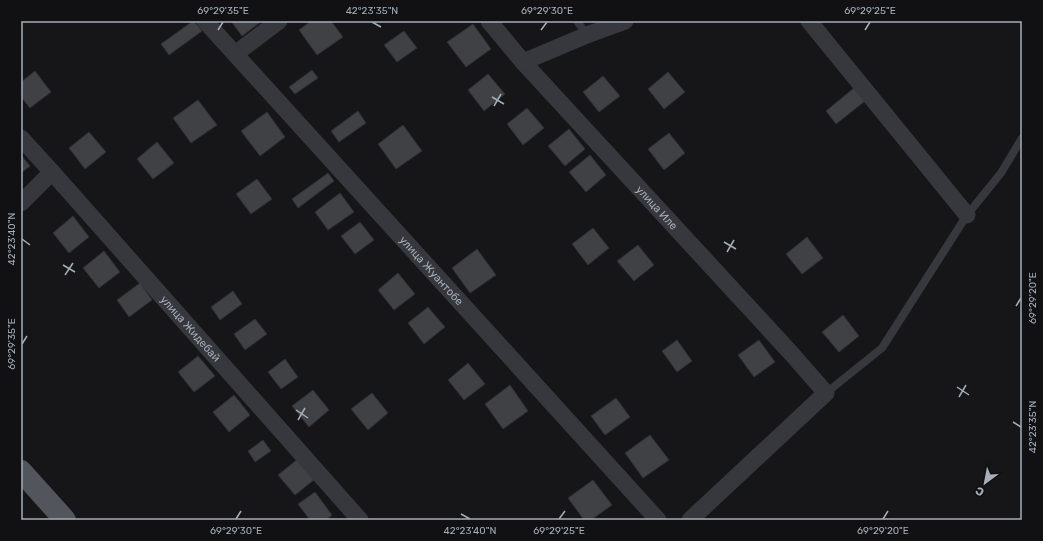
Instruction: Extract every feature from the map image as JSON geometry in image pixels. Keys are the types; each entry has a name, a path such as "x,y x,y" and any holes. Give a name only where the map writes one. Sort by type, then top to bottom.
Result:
{"main road":[{"path":"21,471 65,520"}],"street":[{"name":"улица Жуантобе","path":"205,21 658,520"},
{"path":"234,54 279,21"},
{"name":"улица Иле","path":"489,21 524,62 826,393"},
{"path":"524,62 624,21"},
{"path":"809,21 967,215"},
{"name":"улица Жидебай","path":"21,138 360,520"},
{"path":"21,203 52,172"},
{"path":"690,520 826,393"}],"lane":[{"path":"577,21 587,36"},
{"path":"826,393 882,348 967,215 1001,173 1022,138"}],"building":[{"path":"193,21 202,31 169,55 161,44"},
{"path":"231,21 262,21 242,36"},
{"path":"311,21 331,21 343,37 317,55 299,30"},
{"path":"473,24 491,49 466,67 447,42"},
{"path":"404,31 417,48 397,62 384,45"},
{"path":"312,70 318,78 295,94 289,87"},
{"path":"35,71 51,92 30,108 21,97 21,82"},
{"path":"668,72 685,92 664,109 648,89"},
{"path":"488,74 505,94 484,111 468,90"},
{"path":"603,76 620,96 599,112 583,92"},
{"path":"854,88 865,101 836,124 826,111"},
{"path":"198,100 217,125 191,143 173,118"},
{"path":"527,108 544,128 523,145 507,124"},
{"path":"358,111 366,123 339,142 331,131"},
{"path":"267,112 285,137 260,156 241,131"},
{"path":"403,125 422,151 396,169 378,144"},
{"path":"569,129 585,149 565,166 548,146"},
{"path":"89,132 106,152 85,169 69,148"},
{"path":"669,133 685,153 664,170 648,149"},
{"path":"157,142 174,163 153,179 137,159"},
{"path":"21,155 30,166 21,173"},
{"path":"590,155 606,175 586,192 569,172"},
{"path":"328,173 334,181 298,208 292,199"},
{"path":"257,179 272,199 251,214 236,194"},
{"path":"340,193 354,212 328,230 315,212"},
{"path":"73,216 89,237 69,253 53,233"},
{"path":"360,222 374,240 355,254 341,236"},
{"path":"593,228 609,248 588,265 572,244"},
{"path":"807,237 823,258 802,274 786,254"},
{"path":"638,245 654,265 634,281 617,261"},
{"path":"477,249 496,275 470,293 452,268"},
{"path":"104,251 120,272 99,288 83,268"},
{"path":"398,273 415,294 394,310 378,290"},
{"path":"140,283 152,300 129,317 117,300"},
{"path":"233,291 242,304 220,320 211,307"},
{"path":"428,307 445,327 424,344 408,323"},
{"path":"843,315 859,336 839,352 822,332"},
{"path":"255,319 267,334 245,350 234,334"},
{"path":"677,340 692,361 677,372 662,351"},
{"path":"759,340 775,362 754,377 738,355"},
{"path":"198,356 215,376 194,392 178,372"},
{"path":"285,359 298,377 281,389 268,372"},
{"path":"468,363 485,384 464,400 448,380"},
{"path":"510,385 528,411 503,429 485,404"},
{"path":"313,390 329,410 309,427 292,406"},
{"path":"372,393 388,413 368,430 351,409"},
{"path":"234,395 250,415 229,432 213,412"},
{"path":"616,398 630,417 605,435 591,416"},
{"path":"650,435 669,460 643,478 625,453"},
{"path":"263,440 271,451 255,462 248,451"},
{"path":"299,458 315,479 295,495 278,475"},
{"path":"593,480 612,505 591,520 584,520 568,498"},
{"path":"315,492 332,515 326,520 310,520 298,504"}]}
